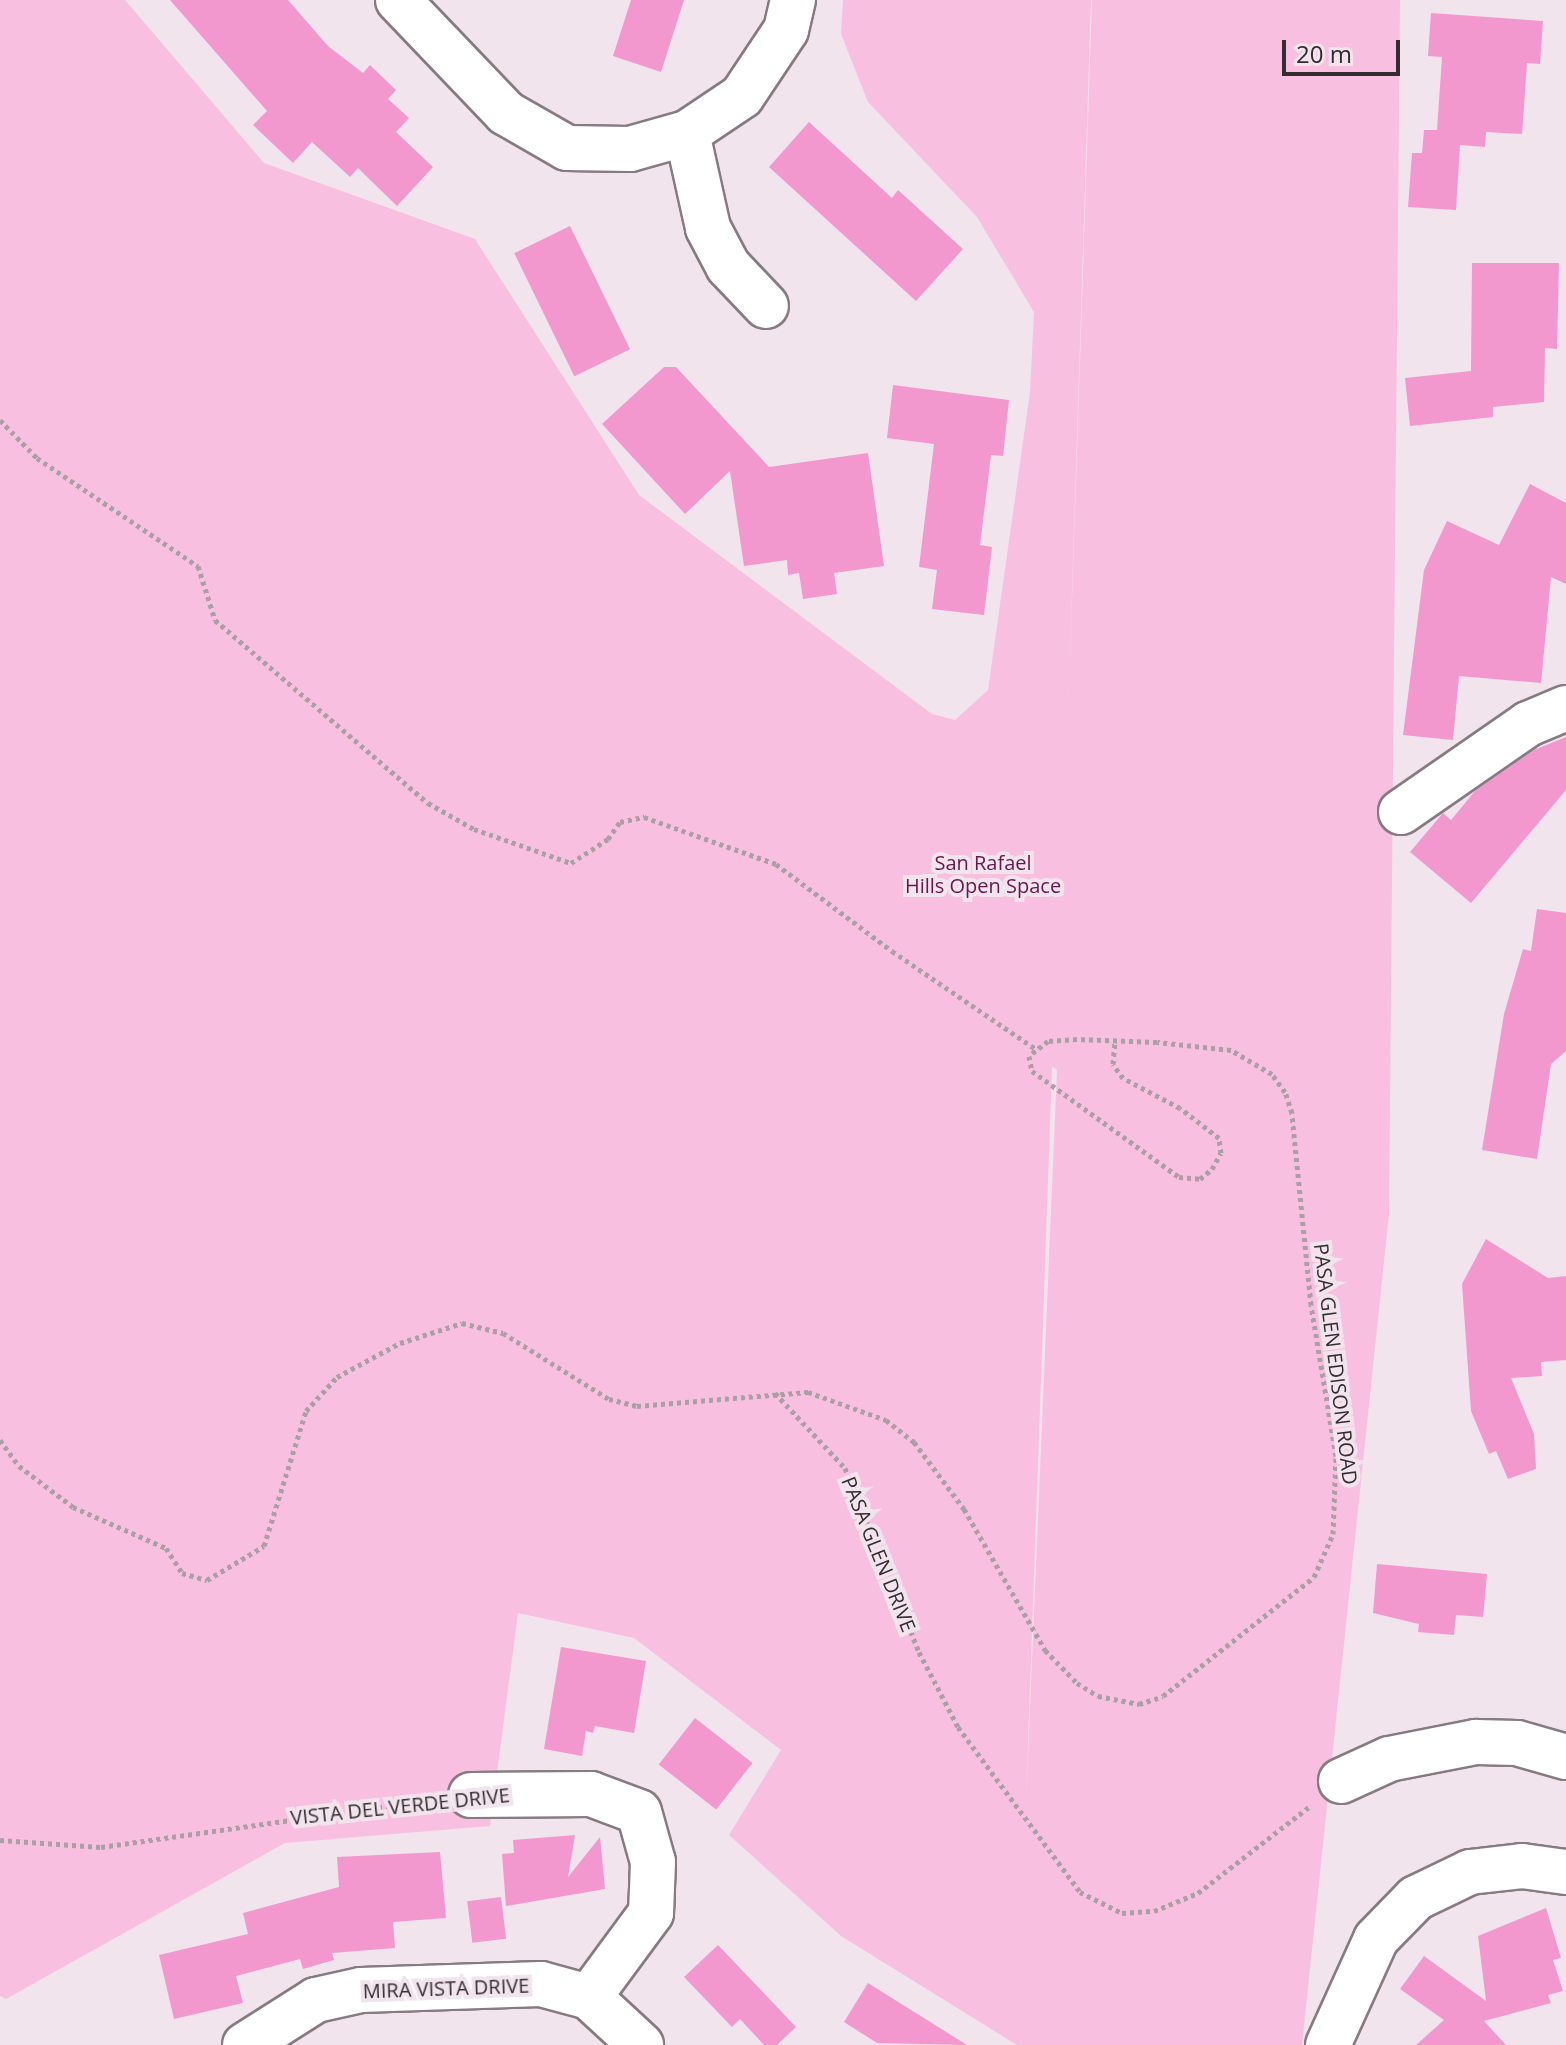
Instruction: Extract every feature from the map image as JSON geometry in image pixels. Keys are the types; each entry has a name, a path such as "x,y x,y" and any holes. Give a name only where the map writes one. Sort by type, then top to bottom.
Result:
{"street":[{"path":"398,0 506,113 567,148 630,149 687,133 742,96 786,30 793,0"},
{"path":"687,133 708,228 728,266 766,306"},
{"path":"1401,812 1528,724 1566,708"},
{"path":"1341,1781 1389,1759 1476,1742 1517,1743 1566,1757"},
{"name":"VISTA DEL VERDE DRIVE","path":"471,1795 591,1794 639,1812 653,1862 651,1913 589,1997"},
{"path":"1328,2045 1376,1939 1416,1898 1470,1872 1522,1866 1566,1872"},
{"name":"MIRA VISTA DRIVE","path":"245,2045 316,2000 361,1990 541,1984 589,1997 641,2045"}],"path":[{"path":"0,420 37,458 198,566 215,620 428,803 474,829 571,863 608,839 620,822 644,817 776,864 892,951 1037,1050 1029,1056 1032,1071 1179,1177 1200,1179 1221,1153 1219,1138 1180,1108 1123,1078 1113,1064 1115,1041"},
{"name":"PASA GLEN EDISON ROAD","path":"775,1393 808,1392 900,1429 964,1509 1045,1650 1077,1683 1098,1696 1139,1704 1163,1696 1314,1577 1333,1534 1336,1456 1311,1305 1292,1113 1285,1092 1272,1074 1231,1050 1115,1041 1048,1041 1037,1050"},
{"path":"0,1440 19,1466 73,1507 166,1548 182,1573 207,1580 264,1546 306,1411 337,1377 400,1343 462,1323 482,1324 609,1399 637,1406 775,1393"},
{"name":"PASA GLEN DRIVE","path":"775,1393 845,1468 919,1652 958,1727 1061,1871 1091,1900 1122,1913 1154,1911 1198,1893 1341,1781"},
{"name":"VISTA DEL VERDE DRIVE","path":"0,1840 101,1847 295,1815 471,1795"}],"green space":[{"name":"San Rafael Hills Open Space","path":"0,0 125,0 264,163 475,239 639,495 932,714 955,720 988,690 1030,392 1034,312 977,217 868,102 841,34 843,0 1091,0 1067,749 1092,0 1400,0 1389,1214 1302,2045 1017,2045 841,1936 729,1835 781,1750 634,1638 518,1613 490,1826 285,1843 6,1999 0,1996","holes":["1052,1068 1057,1070 1026,1802"]}],"building":[{"path":"170,0 288,0 328,46 363,73 370,65 396,90 388,99 409,118 396,132 433,167 397,206 358,168 350,177 312,142 293,163 253,125 267,111"},
{"path":"631,0 684,0 661,72 613,56"},
{"path":"1431,13 1543,21 1540,64 1527,63 1522,134 1486,132 1485,147 1460,145 1456,210 1408,207 1412,153 1422,153 1424,130 1437,130 1442,57 1428,56"},
{"path":"809,122 892,198 898,190 963,249 916,301 769,167"},
{"path":"570,226 630,349 574,376 514,253"},
{"path":"1472,263 1559,263 1557,349 1545,348 1544,402 1493,407 1493,417 1410,426 1405,378 1471,371"},
{"path":"664,367 676,367 769,467 868,453 884,566 834,573 837,594 803,599 799,573 788,575 787,560 744,566 730,471 685,514 602,424"},
{"path":"893,385 1009,400 1003,456 991,455 980,545 992,547 984,615 932,609 937,570 919,567 934,444 887,438"},
{"path":"1530,484 1566,503 1566,584 1551,577 1541,683 1459,676 1453,740 1403,735 1424,570 1447,521 1499,545"},
{"path":"1566,737 1566,790 1471,903 1410,852 1443,813 1451,820 1475,791 1534,750"},
{"path":"1537,909 1566,913 1566,1051 1551,1064 1537,1159 1482,1150 1504,1014 1523,949 1531,951"},
{"path":"1486,1239 1548,1278 1566,1276 1566,1360 1541,1362 1542,1376 1511,1378 1534,1434 1536,1469 1508,1479 1496,1451 1489,1454 1471,1411 1462,1284"},
{"path":"1377,1564 1487,1574 1483,1617 1456,1615 1454,1635 1418,1632 1419,1624 1373,1613"},
{"path":"561,1647 646,1661 634,1733 595,1726 593,1733 586,1731 582,1756 544,1749"},
{"path":"695,1718 753,1763 716,1809 659,1764"},
{"path":"575,1835 568,1877 600,1837 605,1889 506,1906 502,1854 514,1853 513,1840"},
{"path":"440,1852 446,1918 393,1922 395,1948 332,1953 334,1960 303,1969 300,1959 236,1976 243,2003 174,2019 159,1955 248,1934 243,1913 339,1887 337,1857"},
{"path":"501,1897 506,1939 472,1943 467,1901"},
{"path":"1546,1908 1561,1958 1553,1960 1563,1991 1548,1995 1551,2003 1484,2021 1506,2045 1416,2045 1444,2020 1400,1989 1424,1956 1486,2001 1478,1936"},
{"path":"718,1945 796,2027 777,2045 764,2045 740,2019 732,2027 684,1977"},
{"path":"868,1983 967,2045 877,2043 844,2022"}]}
